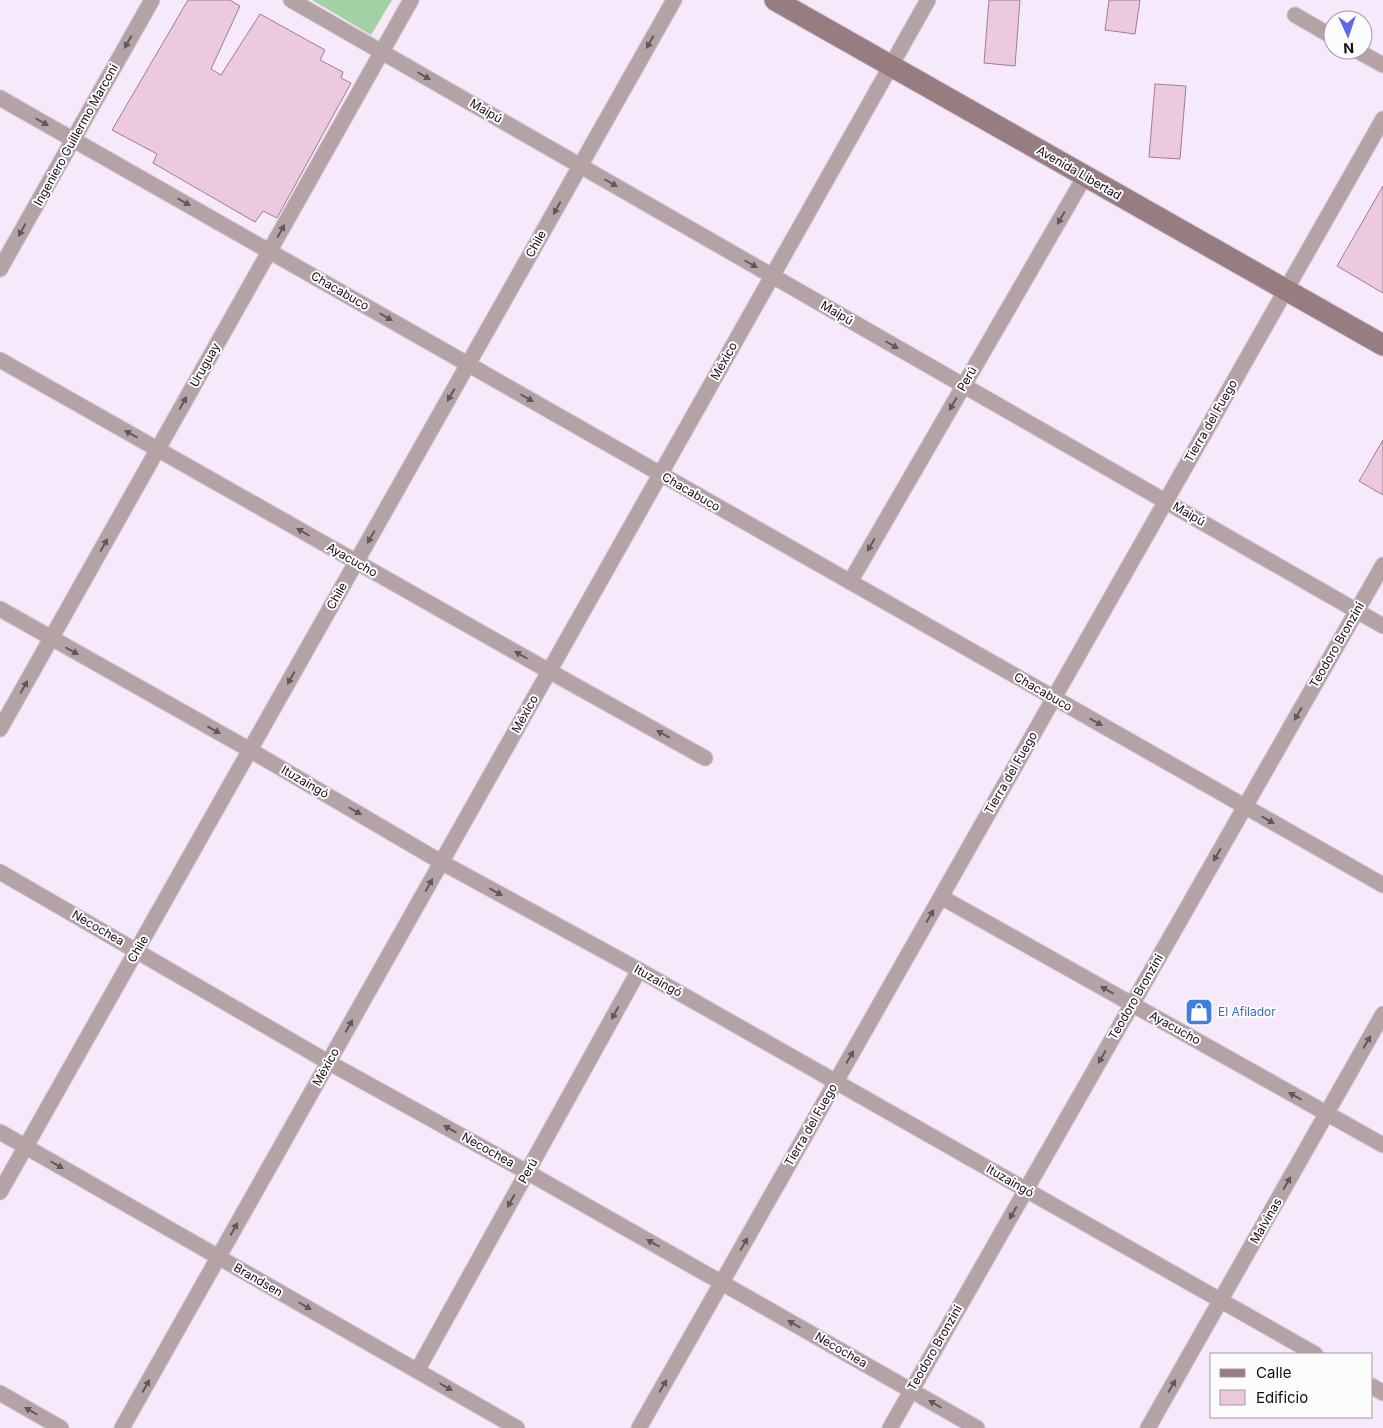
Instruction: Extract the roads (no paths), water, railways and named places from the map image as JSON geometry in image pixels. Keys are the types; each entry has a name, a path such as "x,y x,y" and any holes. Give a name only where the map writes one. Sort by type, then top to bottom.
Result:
{"main road":[{"name":"Avenida Libertad","path":"775,0 1383,345"}],"street":[{"name":"Ingeniero Guillermo Marconi","path":"0,269 152,0"},
{"name":"Maipú","path":"291,0 1383,626"},
{"name":"Uruguay","path":"0,729 411,0"},
{"name":"Chile","path":"0,1192 674,0"},
{"name":"México","path":"122,1428 928,0"},
{"path":"1295,15 1323,31"},
{"name":"Chacabuco","path":"0,98 1383,886"},
{"name":"Tierra del Fuego","path":"639,1428 1383,119"},
{"name":"Perú","path":"850,582 1085,176"},
{"name":"Ayacucho","path":"0,360 705,758"},
{"name":"Teodoro Bronzini","path":"890,1428 1383,565"},
{"name":"Ituzaingó","path":"0,609 250,750 441,862 639,970 1313,1353"},
{"name":"Necochea","path":"0,872 328,1062 527,1172 977,1428"},
{"name":"Ayacucho","path":"941,896 1383,1145"},
{"name":"Perú","path":"417,1371 639,970"},
{"name":"Malvinas","path":"1148,1428 1383,1014"},
{"name":"Brandsen","path":"0,1132 517,1428"},
{"path":"0,1393 61,1428"}],"place":[{"name":"El Afilador","path":"1199,1012"}]}
